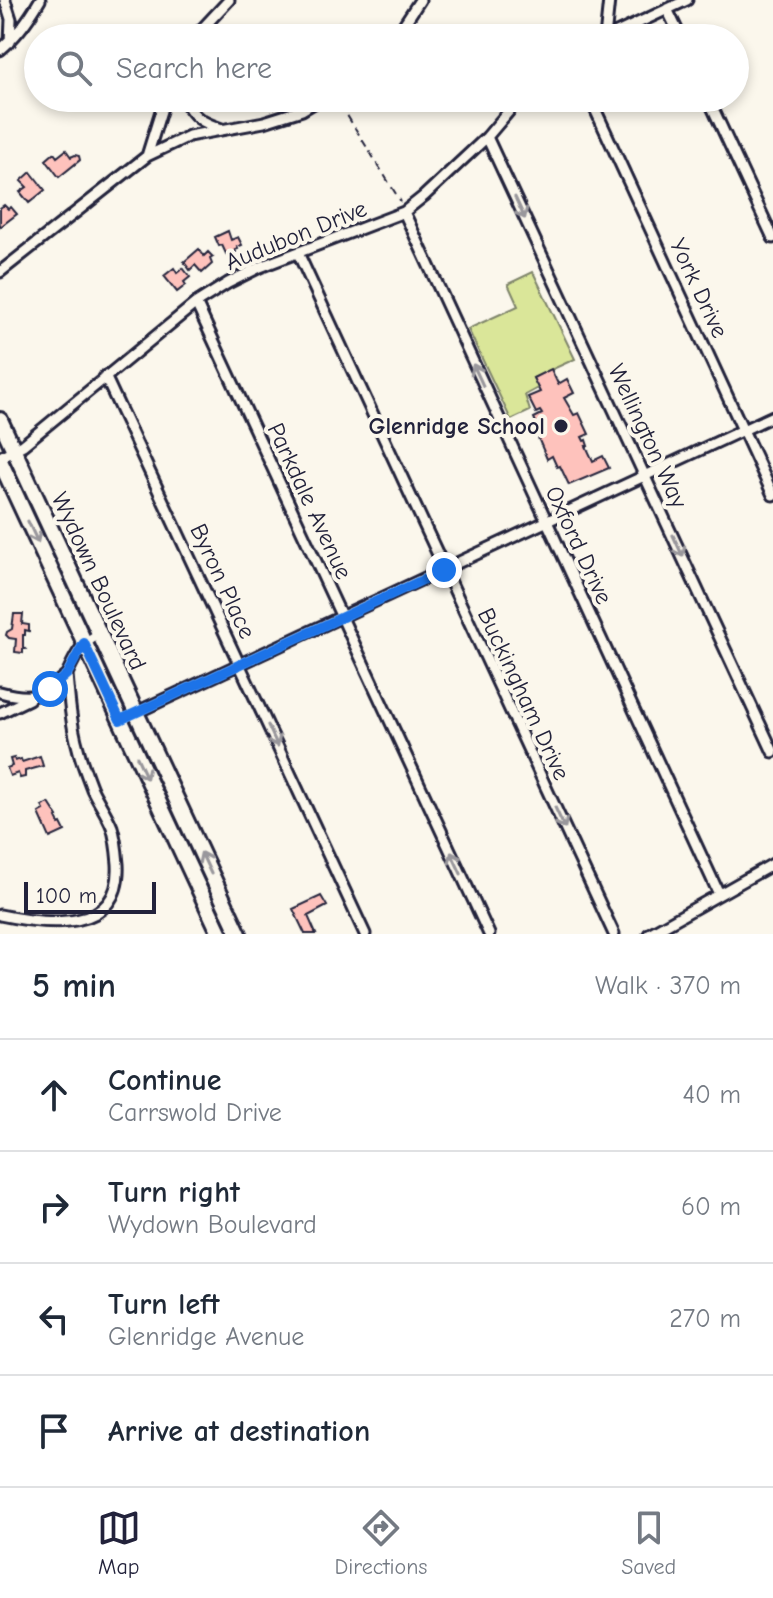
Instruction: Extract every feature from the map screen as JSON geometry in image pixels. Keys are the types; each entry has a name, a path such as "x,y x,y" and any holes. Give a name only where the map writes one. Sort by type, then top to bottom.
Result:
{"street":[{"path":"5,0 11,19 10,42"},
{"path":"25,24 40,0"},
{"path":"208,24 229,0"},
{"path":"404,24 419,0"},
{"path":"606,24 609,0"},
{"path":"635,24 687,0"},
{"path":"667,9 674,24"},
{"path":"0,50 24,26"},
{"path":"147,156 161,112"},
{"path":"191,112 203,123 224,129"},
{"path":"0,272 147,156 189,136 264,122 296,112"},
{"name":"Audubon Drive","path":"0,459 196,303 228,283 260,267 405,211 487,137 508,112"},
{"name":"York Drive","path":"596,112 773,495"},
{"path":"714,112 773,238"},
{"name":"Wellington Way","path":"487,137 773,752"},
{"name":"Oxford Drive","path":"405,211 719,894"},
{"name":"Buckingham Drive","path":"298,253 614,934"},
{"name":"Parkdale Avenue","path":"196,303 489,934"},
{"name":"Byron Place","path":"105,376 365,934"},
{"path":"120,720 773,416"},
{"name":"Wydown Boulevard","path":"2,430 239,934"},
{"name":"Wydown Boulevard","path":"0,459 220,934"},
{"path":"0,713 50,689 67,674 84,643 99,634"},
{"path":"0,915 55,922 81,919 98,912 111,900 115,890 118,872 113,829 92,788 77,747 67,674"},
{"path":"0,692 33,697"},
{"path":"649,934 773,864"}],"path":[{"path":"345,112 405,211"}],"green space":[{"path":"533,272 575,359 533,378 538,388 525,395 530,411 511,420 468,329 518,306 508,284"}],"building":[{"path":"66,150 71,157 79,156 80,160 59,177 46,160 54,153 57,157"},
{"path":"31,172 45,190 29,203 20,192 27,187 21,181"},
{"path":"4,205 17,214 0,227 0,208"},
{"path":"228,231 231,240 238,237 242,245 227,256 215,237"},
{"path":"199,249 204,256 208,252 213,257 210,259 212,264 202,273 195,265 190,270 184,262"},
{"path":"174,268 177,273 183,268 190,277 177,292 164,276"},
{"name":"Glenridge School","path":"551,369 558,384 567,379 574,393 564,398 574,415 579,413 589,434 582,437 593,461 603,456 609,468 569,485 552,456 547,459 534,418 542,414 540,411 536,413 528,397 540,392 533,378"},
{"path":"14,614 23,614 22,624 29,625 29,631 25,630 23,635 23,653 15,652 16,639 6,635 12,629"},
{"path":"40,756 43,766 25,771 25,777 20,778 18,773 10,776 7,768 12,766 10,759 21,759 22,762"},
{"path":"49,803 65,831 50,838 39,813 44,810 42,806"},
{"path":"321,896 327,906 308,916 316,934 305,934 293,909"}],"place":[{"name":"Glenridge School","path":"561,426"}],"route":[{"path":"50,689 67,674 84,643 120,720 444,570"}]}
